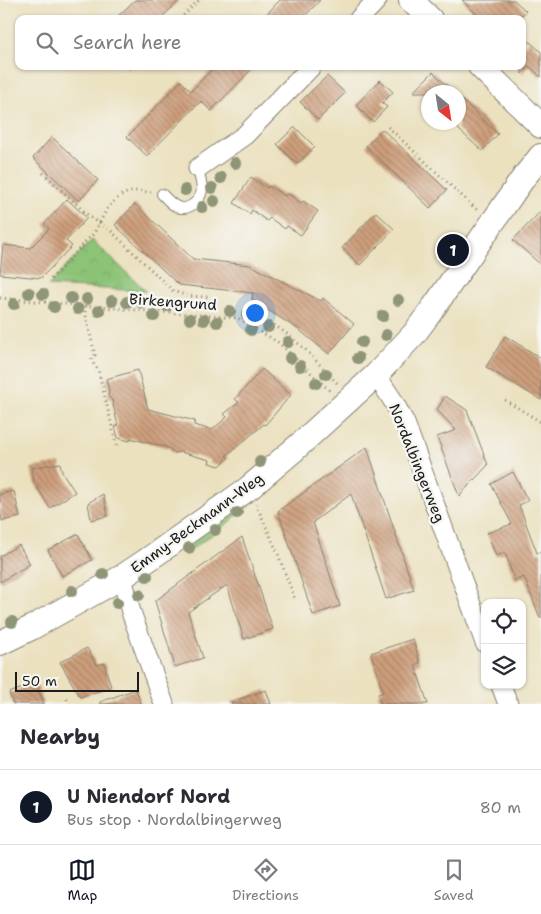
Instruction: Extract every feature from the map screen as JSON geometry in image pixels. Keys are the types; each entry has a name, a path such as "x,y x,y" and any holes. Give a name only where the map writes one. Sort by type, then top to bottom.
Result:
{"street":[{"path":"363,15 377,0"},
{"path":"411,0 426,15"},
{"path":"198,168 245,135 308,70"},
{"path":"484,70 541,126"},
{"path":"376,375 414,334 524,176 541,156"},
{"name":"Emmy-Beckmann-Weg","path":"0,643 31,628 122,577 199,525 249,488 376,375"},
{"name":"Nordalbingerweg","path":"376,375 405,423 481,632"},
{"path":"122,577 131,612 164,704"},
{"path":"502,689 508,704"}],"lane":[{"path":"162,194 173,205 181,208 191,206 199,199 202,189 198,168"}],"path":[{"path":"184,15 199,0"},
{"path":"388,127 492,223"},
{"path":"43,173 92,218 109,229 173,291 188,296 209,297"},
{"path":"50,278 94,233 114,200 123,194 135,191 162,194"},
{"name":"Birkengrund","path":"0,298 238,318 279,343 323,383 347,401"},
{"path":"86,306 95,355 92,359 94,366 98,369 117,447"},
{"path":"270,322 306,349 347,401"},
{"path":"505,400 541,422"},
{"path":"249,488 276,548 295,599"},
{"path":"67,699 69,704"}],"green space":[{"path":"92,240 146,291 48,286"},
{"path":"251,499 252,503 186,553 186,547"}],"building":[{"path":"135,0 180,0 164,15 119,15"},
{"path":"280,0 320,0 306,15 266,15"},
{"path":"462,0 514,0 526,11 522,15 477,15"},
{"path":"529,41 541,52 541,77 529,66 526,69 526,44"},
{"path":"211,70 251,70 211,111 201,101 147,156 127,137 181,81 191,91"},
{"path":"433,72 447,85 421,85 421,92 413,92"},
{"path":"327,76 345,93 318,120 300,102"},
{"path":"380,80 393,92 382,103 387,107 373,122 356,105"},
{"path":"466,104 498,134 482,151 459,130 466,130"},
{"path":"295,127 315,147 297,164 277,144"},
{"path":"382,129 447,190 430,208 366,146"},
{"path":"52,137 98,180 79,201 33,158"},
{"path":"251,177 267,188 269,186 285,196 287,193 301,203 303,201 318,211 301,235 287,226 285,229 270,218 267,221 252,210 250,214 234,203"},
{"path":"67,199 87,218 66,241 72,246 41,278 0,274 3,245 30,248 49,229 44,224"},
{"path":"135,204 193,259 250,265 321,301 323,298 354,324 329,354 298,329 252,300 253,293 179,285 115,225"},
{"path":"541,211 541,265 513,240"},
{"path":"376,212 394,229 360,265 342,248"},
{"path":"505,336 541,358 541,400 486,367"},
{"path":"262,369 291,395 265,425 226,456 228,458 220,466 209,463 210,460 180,452 174,453 169,448 130,438 130,441 118,438 115,426 118,426 112,400 108,396 109,390 106,379 138,370 148,409 195,421 194,425 212,430 227,417 224,414 239,402 235,399"},
{"path":"445,396 467,410 488,465 459,496 437,437 456,430 437,410"},
{"path":"367,447 414,590 386,599 351,494 313,522 340,606 313,615 278,511"},
{"path":"60,463 62,472 75,492 50,508 34,482 31,468"},
{"path":"513,472 528,501 519,505 537,553 541,552 541,618 524,577 515,581 505,553 496,556 487,533 512,524 491,484"},
{"path":"14,491 20,517 2,521 0,494"},
{"path":"103,494 108,516 91,520 88,503"},
{"path":"78,534 92,560 62,576 48,550"},
{"path":"242,537 273,629 244,639 227,585 188,612 203,658 175,667 155,601"},
{"path":"19,545 30,564 0,582 0,556"},
{"path":"413,639 420,663 415,665 428,704 381,704 378,694 383,692 371,653"},
{"path":"87,648 97,665 104,663 111,687 80,697 60,662"},
{"path":"36,683 44,704 13,704 9,693"},
{"path":"136,689 141,704 100,704 100,702"},
{"path":"266,690 271,704 232,704 231,702"}],"place":[{"name":"U Niendorf Nord","path":"453,250"}]}
